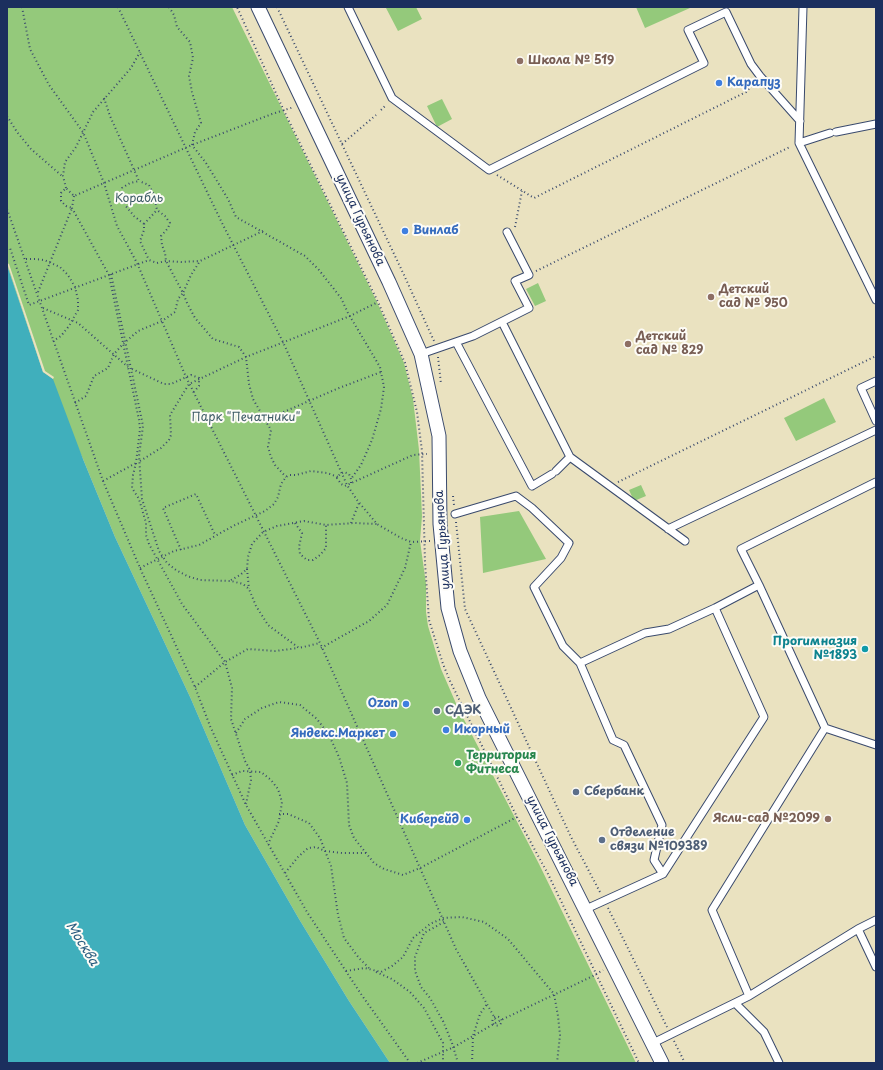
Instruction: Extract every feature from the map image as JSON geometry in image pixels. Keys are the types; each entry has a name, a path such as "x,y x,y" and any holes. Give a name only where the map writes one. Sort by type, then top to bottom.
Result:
{"street":[{"name":"улица Гурьянова","path":"258,7 389,282 421,354 439,436 440,524 448,608 460,651 479,698 614,964 662,1063"}],"lane":[{"path":"348,7 392,98 489,170 704,63 688,30 726,12 751,64 800,121"},
{"path":"803,7 798,143 876,300"},
{"path":"798,143 833,132 876,124"},
{"path":"421,354 473,336 529,308 515,281 529,275 507,232"},
{"path":"502,322 570,457 685,541"},
{"path":"456,342 532,486 554,472 570,457"},
{"path":"876,381 861,388 876,421"},
{"path":"668,529 876,430"},
{"path":"876,482 742,549 825,728 876,745"},
{"path":"455,514 516,496 532,508 568,543 562,558 534,587 563,646 580,663 613,740 624,745 662,825 654,860 663,874"},
{"path":"580,663 646,632 669,629 759,585"},
{"path":"586,909 663,874 764,717 714,608"},
{"path":"749,996 712,910 825,728"},
{"path":"652,1043 749,996 858,929 876,920"},
{"path":"858,929 876,966"},
{"path":"735,1003 764,1032 779,1063"}],"path":[{"path":"22,7 30,49 49,85 83,132 104,183 116,226 137,263 193,393 320,643 456,949 497,1022"},
{"path":"118,7 233,245 282,342 347,485 359,503 377,524 401,538 412,542 420,542"},
{"path":"169,7 174,15 177,27 190,42 193,58 189,76 201,123 195,132 192,145"},
{"path":"237,7 284,110 372,289"},
{"path":"277,7 437,348 441,387"},
{"path":"74,196 66,188 63,176 65,162 76,147 93,112 131,68 140,52"},
{"path":"489,170 534,198 746,92 760,76"},
{"path":"104,98 110,116 139,181"},
{"path":"74,196 192,145 284,110 305,104"},
{"path":"342,144 376,115"},
{"path":"7,116 17,132 31,149 63,176"},
{"path":"529,275 798,143"},
{"path":"192,145 206,163 228,198 236,217 305,256 319,270 341,298 380,367 384,387 381,409 372,440 361,465 351,479"},
{"path":"144,224 134,216 126,205 122,188 130,183 139,181 149,185 154,195 157,210 165,216 170,223 168,228 161,236 166,253 166,261 196,318 213,339 238,347 246,357 249,384 253,399 271,430 268,447 271,457 286,477"},
{"path":"66,188 61,193 61,201 66,206 72,208 110,274 140,429 132,488 139,499 146,523 146,536 148,544 158,559 182,604 225,662 232,688 231,719 250,770 251,780 246,805"},
{"path":"512,241 522,191"},
{"path":"37,293 72,208 74,196"},
{"path":"7,208 103,481 140,568 195,687 210,726 246,805 307,912 410,1063"},
{"path":"149,260 140,241 144,230 144,224 157,210"},
{"path":"8,248 29,305 137,263 149,260 157,263 166,261 200,261 263,231"},
{"path":"26,259 35,258 60,267 68,275 75,288 78,300 78,310 73,320 61,336 53,341"},
{"path":"75,403 86,396 94,376 108,368 114,354 124,343 138,331 162,321 175,312 178,299 183,293 191,275 200,261"},
{"path":"103,481 139,462 161,448 169,440 171,435 170,415 189,384 246,357 350,316 378,302"},
{"path":"43,308 78,323 128,367 164,384 170,384 191,375 199,378"},
{"path":"124,343 143,426 138,456 142,499 154,537 163,557 176,570 187,576 200,580 231,581 243,584 249,589"},
{"path":"610,486 876,356"},
{"path":"266,420 339,388 381,372"},
{"path":"193,393 199,386 199,378"},
{"path":"338,477 337,478 341,484 347,485 413,455 439,453"},
{"path":"140,568 174,551 199,545 215,535 265,511 274,504 278,497 281,484 286,477 312,471 327,473 338,477"},
{"path":"342,473 348,474 351,479 351,483"},
{"path":"338,477 342,473"},
{"path":"452,493 465,609 571,837 605,901 685,1063"},
{"path":"181,550 163,508 183,499 196,494 215,535"},
{"path":"351,523 359,503"},
{"path":"299,648 268,625 256,606 249,589 247,568 248,557 252,544 263,532 277,526 295,523 304,522 326,525 351,523 377,524"},
{"path":"295,523 301,529 302,533 300,554 307,560 313,560 326,548 326,525"},
{"path":"321,648 369,621 387,605 405,568 412,542"},
{"path":"231,581 247,568"},
{"path":"195,687 225,662 248,649 275,651 299,648 320,643"},
{"path":"236,733 245,719 262,708 279,702 300,705 317,719 329,735 339,757 347,783 349,825 354,838 374,863 384,869 403,875 420,868 516,817 548,874 597,973 639,1063"},
{"path":"232,775 250,770 261,772 271,780 278,789 282,802 279,821 268,844"},
{"path":"279,814 288,814 309,823 320,838 331,866 338,915 344,938 358,958 370,969 392,979 410,992 424,1008 443,1042 443,1063"},
{"path":"285,873 298,856 308,848 316,847 325,851 342,853 366,853"},
{"path":"346,971 365,968 380,972 392,966 403,957 413,938 430,924 443,918 462,917 484,922 508,939 554,994 560,1035 557,1063"},
{"path":"444,922 424,933 414,957 415,971 421,987 430,998 443,1021 454,1047 458,1063"},
{"path":"417,1063 454,1047 497,1022 614,964"},
{"path":"472,1063 473,1036 480,1014 487,1004"},
{"path":"494,1017 501,1017 502,1020"},
{"path":"492,1025 494,1017"},
{"path":"492,1025 499,1025 502,1020"}],"green space":[{"name":"Парк \"Печатники\"","path":"7,7 232,7 377,302 404,363 413,399 419,450 422,516 420,541 426,584 426,612 428,626 441,669 458,708 539,864 636,1063 390,1063 349,1001 299,919 245,825 191,699 115,537 83,459 43,372 7,265"},
{"path":"416,7 422,19 398,31 386,8"},
{"path":"636,7 690,7 690,8 645,28"},
{"path":"442,99 452,119 437,127 427,106"},
{"path":"538,283 546,301 535,306 526,289"},
{"path":"824,398 836,422 796,441 784,418"},
{"path":"641,485 646,496 634,501 629,490"},
{"path":"519,511 546,559 483,573 480,517"}],"water":[{"name":"Москва","path":"7,265 43,372 53,379 83,459 115,537 191,699 245,825 299,919 349,1001 390,1063 7,1063"}],"pier":[{"path":"7,263 9,264 45,371 54,377 53,379 43,372"}],"place":[{"name":"Школа № 519","path":"520,61"},
{"name":"Карапуз","path":"719,83"},
{"name":"Винлаб","path":"405,231"},
{"name":"Детский сад № 950","path":"711,297"},
{"name":"Детский сад № 829","path":"628,344"},
{"name":"Прогимназия №1893","path":"865,649"},
{"name":"Ozon","path":"406,704"},
{"name":"СДЭК","path":"437,711"},
{"name":"Икорный","path":"446,730"},
{"name":"Яндекс.Маркет","path":"393,734"},
{"name":"Территория Фитнеса","path":"458,763"},
{"name":"Сбербанк","path":"576,792"},
{"name":"Ясли-сад №2099","path":"828,819"},
{"name":"Киберейд","path":"467,820"},
{"name":"Отделение связи №109389","path":"602,840"}],"park label":[{"name":"Корабль","path":"139,199"}]}
